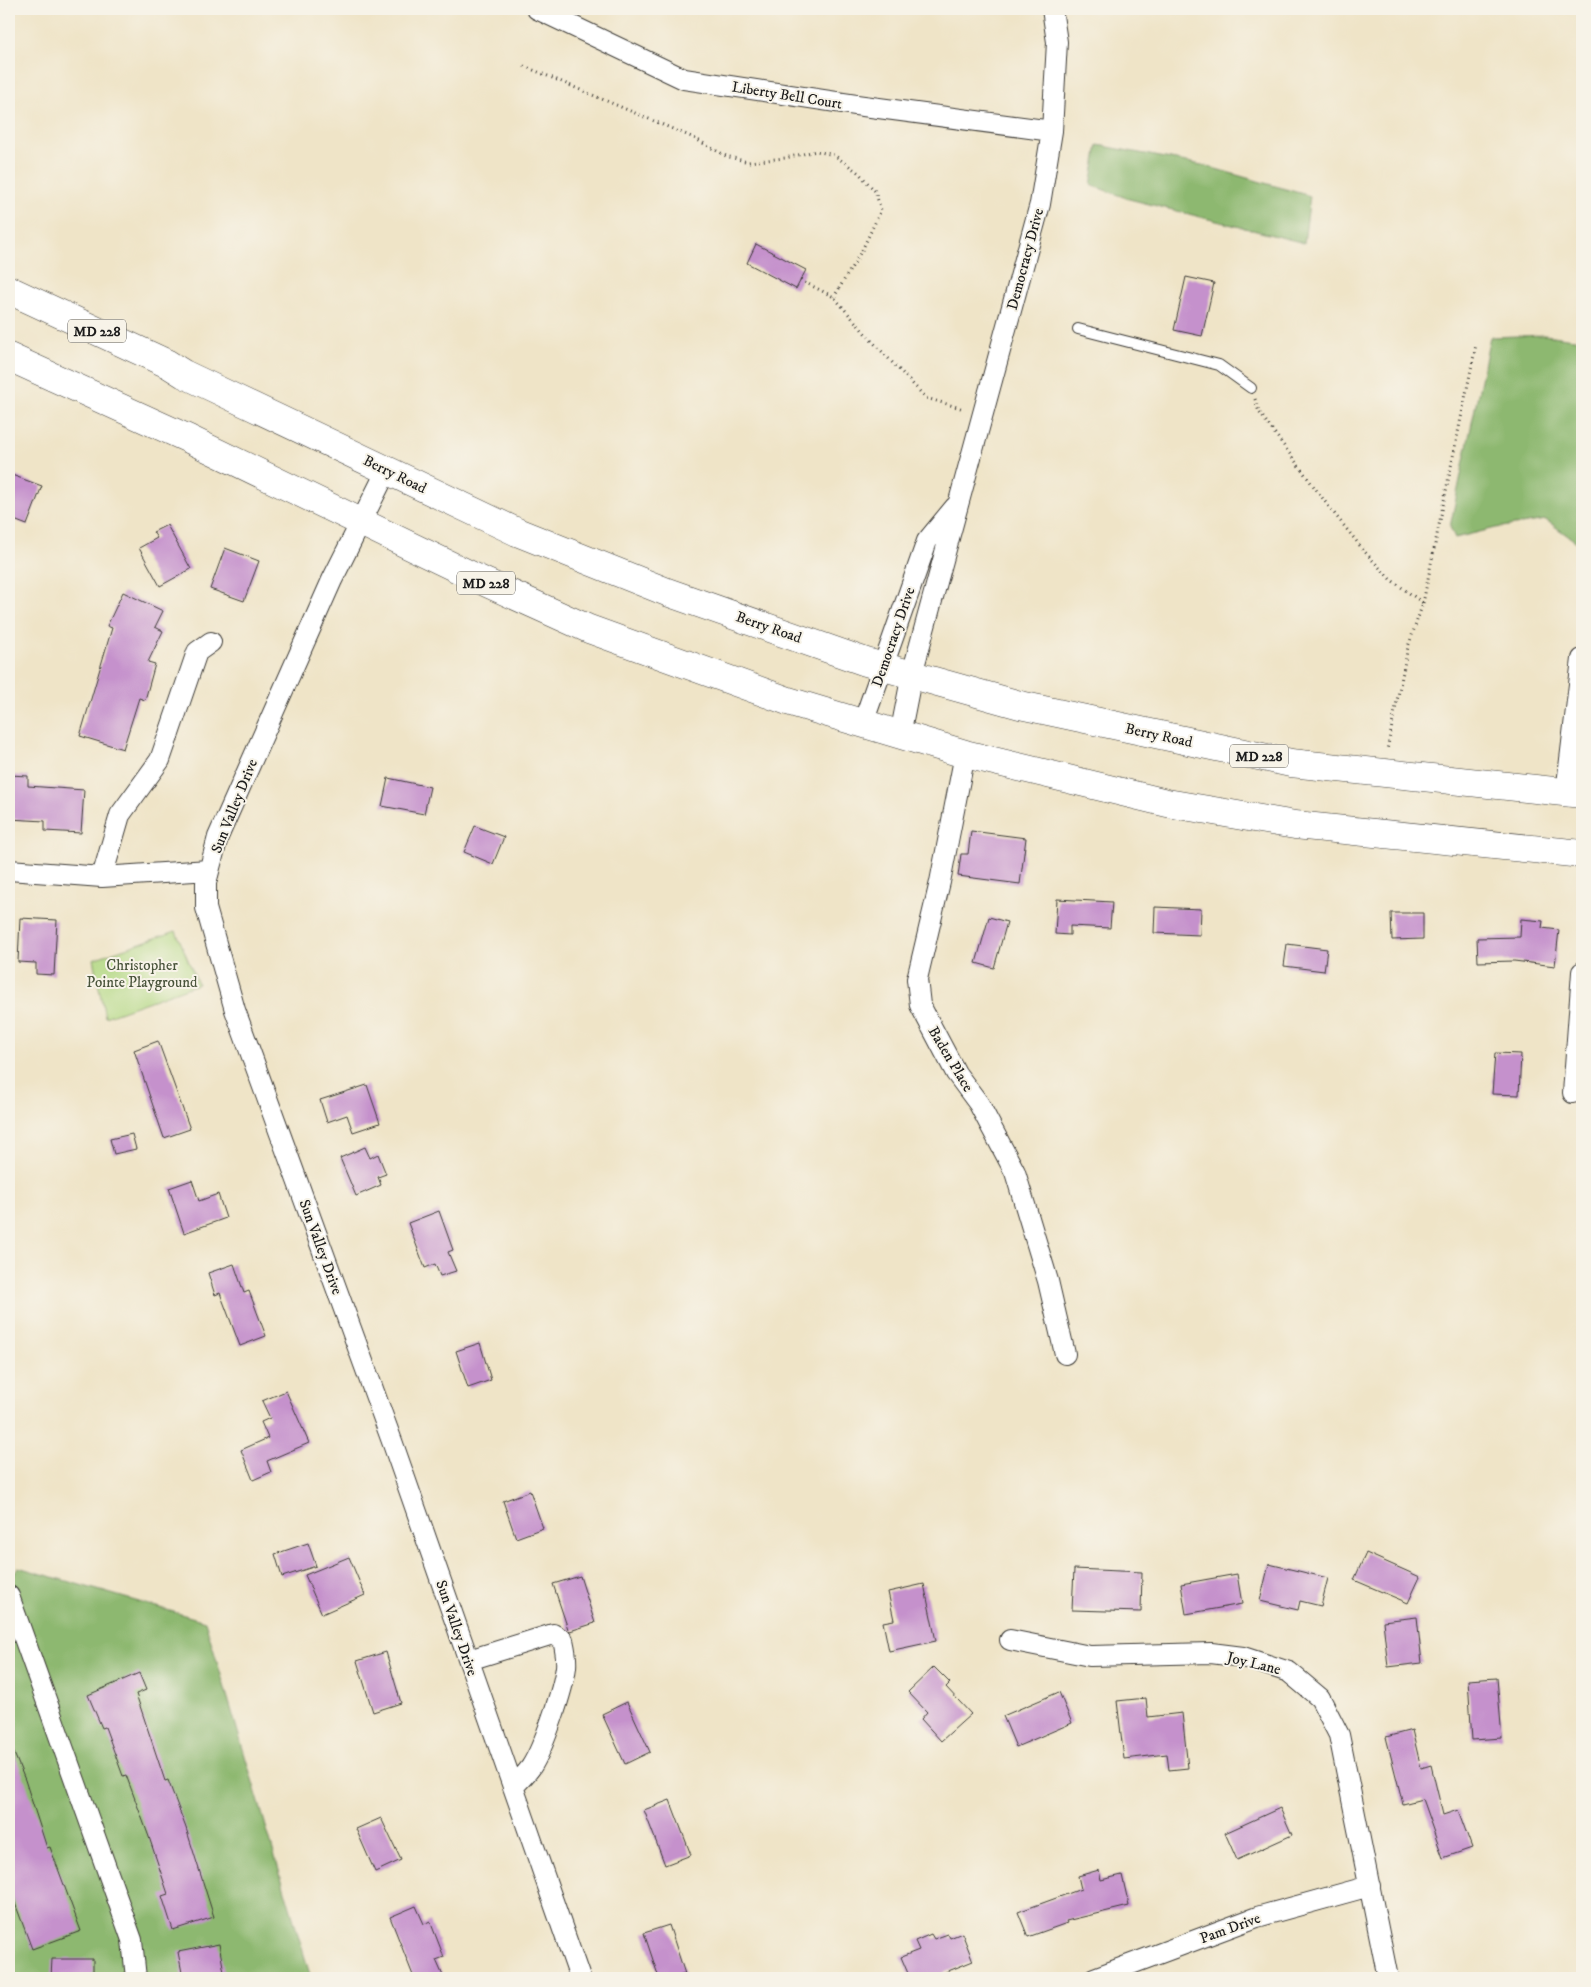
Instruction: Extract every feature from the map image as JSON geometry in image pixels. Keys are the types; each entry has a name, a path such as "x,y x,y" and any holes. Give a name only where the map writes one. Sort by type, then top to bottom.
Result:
{"highway":[{"name":"Berry Road","path":"9,290 517,532 667,592 883,666 1020,705 1292,763 1574,793"},
{"name":"MD 228","path":"9,356 189,439 487,583 589,629 788,701 965,754 1167,804 1295,825 1582,854"}],"street":[{"name":"Liberty Bell Court","path":"537,9 684,79 856,105 1052,131"},
{"name":"Democracy Drive","path":"900,734 912,674 1040,204 1052,131 1057,42 1052,9"},
{"name":"Sun Valley Drive","path":"387,470 332,580 218,837 209,870 205,896 206,908 210,928 235,1010 394,1444 580,1978"},
{"name":"Democracy Drive","path":"862,723 927,540 958,504"},
{"path":"102,877 120,815 160,760 197,652 211,642"},
{"path":"1574,793 1582,659"},
{"name":"Baden Place","path":"965,754 940,882 917,979 920,1005 956,1073 979,1104 1015,1172 1048,1281 1064,1354"},
{"path":"9,870 102,877 209,870"},
{"path":"1573,1093 1582,972"},
{"path":"9,1596 132,1940 136,1978"},
{"path":"469,1660 553,1634 563,1640 566,1653 566,1667 544,1740 531,1767 513,1787"},
{"name":"Joy Lane","path":"1010,1640 1090,1656 1211,1654 1243,1657 1289,1672 1320,1698 1340,1735 1388,1978"},
{"name":"Pam Drive","path":"1094,1978 1257,1917 1370,1886"}],"lane":[{"path":"1078,329 1220,365 1251,388"}],"path":[{"path":"524,66 694,138 726,156 748,162 785,158 816,151 834,156 859,173 875,192 881,210 862,250 834,297"},
{"path":"800,280 834,297 870,339 926,398 983,414"},
{"path":"1383,773 1408,647 1423,604 1476,345"},
{"path":"1251,388 1259,412 1335,515 1390,579 1423,604"}],"green space":[{"path":"1098,145 1202,165 1310,196 1304,243 1129,199 1091,185"},
{"path":"1545,335 1582,340 1582,546 1546,520 1496,528 1455,538 1450,527 1490,337"},
{"name":"Christopher Pointe Playground","path":"176,931 198,984 105,1017 93,959"},
{"path":"18,1567 205,1621 311,1978 9,1978 9,1583"}],"building":[{"path":"756,244 806,270 796,289 747,263"},
{"path":"1186,277 1214,283 1202,336 1174,330"},
{"path":"9,474 42,486 27,525 9,518"},
{"path":"167,525 191,569 160,586 139,548 157,538 153,532"},
{"path":"225,548 259,561 244,601 210,589"},
{"path":"123,592 163,611 155,627 163,631 148,662 155,664 145,700 139,698 123,749 80,736 112,628 107,626"},
{"path":"9,775 28,776 28,786 84,790 81,833 45,831 45,821 9,819"},
{"path":"388,778 430,787 424,814 382,806"},
{"path":"475,826 504,837 493,864 464,852"},
{"path":"971,831 1026,838 1020,884 958,876 961,854 968,854"},
{"path":"1057,899 1112,902 1110,928 1070,926 1070,935 1055,934"},
{"path":"1155,907 1201,909 1200,935 1154,933"},
{"path":"1391,913 1423,913 1423,939 1392,940"},
{"path":"989,917 1007,922 994,968 976,963"},
{"path":"20,918 57,920 54,975 36,974 36,963 18,962"},
{"path":"1521,919 1543,921 1542,928 1559,930 1555,966 1514,961 1478,962 1477,938 1520,937"},
{"path":"1287,944 1327,949 1324,971 1284,966"},
{"path":"158,1041 190,1129 164,1138 134,1050"},
{"path":"1495,1053 1521,1054 1519,1095 1492,1094"},
{"path":"367,1085 380,1123 353,1132 347,1115 327,1122 320,1100"},
{"path":"132,1134 136,1149 114,1154 110,1139"},
{"path":"365,1147 370,1158 378,1154 386,1174 378,1177 381,1185 356,1196 340,1158"},
{"path":"192,1180 199,1201 218,1194 226,1218 184,1233 169,1188"},
{"path":"439,1211 453,1250 448,1252 456,1271 440,1276 435,1264 425,1268 408,1223"},
{"path":"234,1264 244,1293 249,1291 266,1336 240,1346 220,1293 215,1295 208,1273"},
{"path":"480,1343 491,1380 468,1388 456,1351"},
{"path":"286,1391 309,1443 267,1461 271,1472 253,1480 241,1450 268,1438 261,1422 270,1418 262,1401"},
{"path":"530,1491 543,1528 516,1538 503,1501"},
{"path":"308,1543 316,1566 282,1577 275,1554"},
{"path":"1366,1553 1420,1577 1408,1603 1354,1580"},
{"path":"349,1557 365,1595 322,1614 305,1575"},
{"path":"1269,1564 1328,1578 1321,1606 1300,1601 1298,1610 1260,1601"},
{"path":"1074,1569 1142,1572 1141,1612 1072,1610"},
{"path":"1237,1574 1242,1604 1186,1614 1181,1584"},
{"path":"580,1576 595,1623 570,1631 553,1584"},
{"path":"924,1584 936,1641 889,1651 883,1622 894,1620 888,1592"},
{"path":"1417,1617 1422,1663 1388,1667 1383,1621"},
{"path":"386,1652 401,1703 373,1712 357,1661"},
{"path":"934,1667 950,1683 946,1687 971,1714 941,1741 921,1719 927,1712 908,1692"},
{"path":"139,1673 146,1690 136,1694 165,1781 168,1780 186,1828 214,1917 173,1930 162,1896 168,1894 149,1837 126,1775 123,1776 105,1727 102,1728 88,1695"},
{"path":"1497,1678 1502,1738 1472,1740 1468,1680"},
{"path":"1059,1692 1072,1723 1016,1747 1003,1716"},
{"path":"1146,1698 1148,1717 1182,1713 1188,1768 1169,1770 1167,1754 1124,1759 1117,1701"},
{"path":"627,1702 650,1752 625,1764 602,1714"},
{"path":"1412,1730 1421,1768 1431,1765 1443,1815 1458,1810 1472,1848 1443,1858 1422,1799 1403,1804 1386,1737"},
{"path":"9,1741 25,1780 47,1848 50,1847 81,1931 32,1949 9,1887"},
{"path":"670,1800 691,1855 665,1865 644,1810"},
{"path":"1280,1808 1292,1835 1237,1860 1225,1833"},
{"path":"381,1818 401,1860 375,1872 356,1829"},
{"path":"1099,1870 1101,1880 1122,1875 1129,1906 1066,1921 1067,1923 1028,1937 1018,1912 1081,1889 1078,1876"},
{"path":"416,1906 424,1924 430,1921 444,1957 436,1960 444,1978 414,1978 390,1917"},
{"path":"669,1925 685,1974 672,1978 659,1978 644,1933"},
{"path":"962,1933 973,1961 931,1978 910,1978 901,1957 919,1950 915,1941 931,1934 934,1939 948,1934 950,1938"},
{"path":"219,1944 225,1978 183,1978 178,1952"},
{"path":"52,1959 93,1959 93,1978 51,1978"}]}
